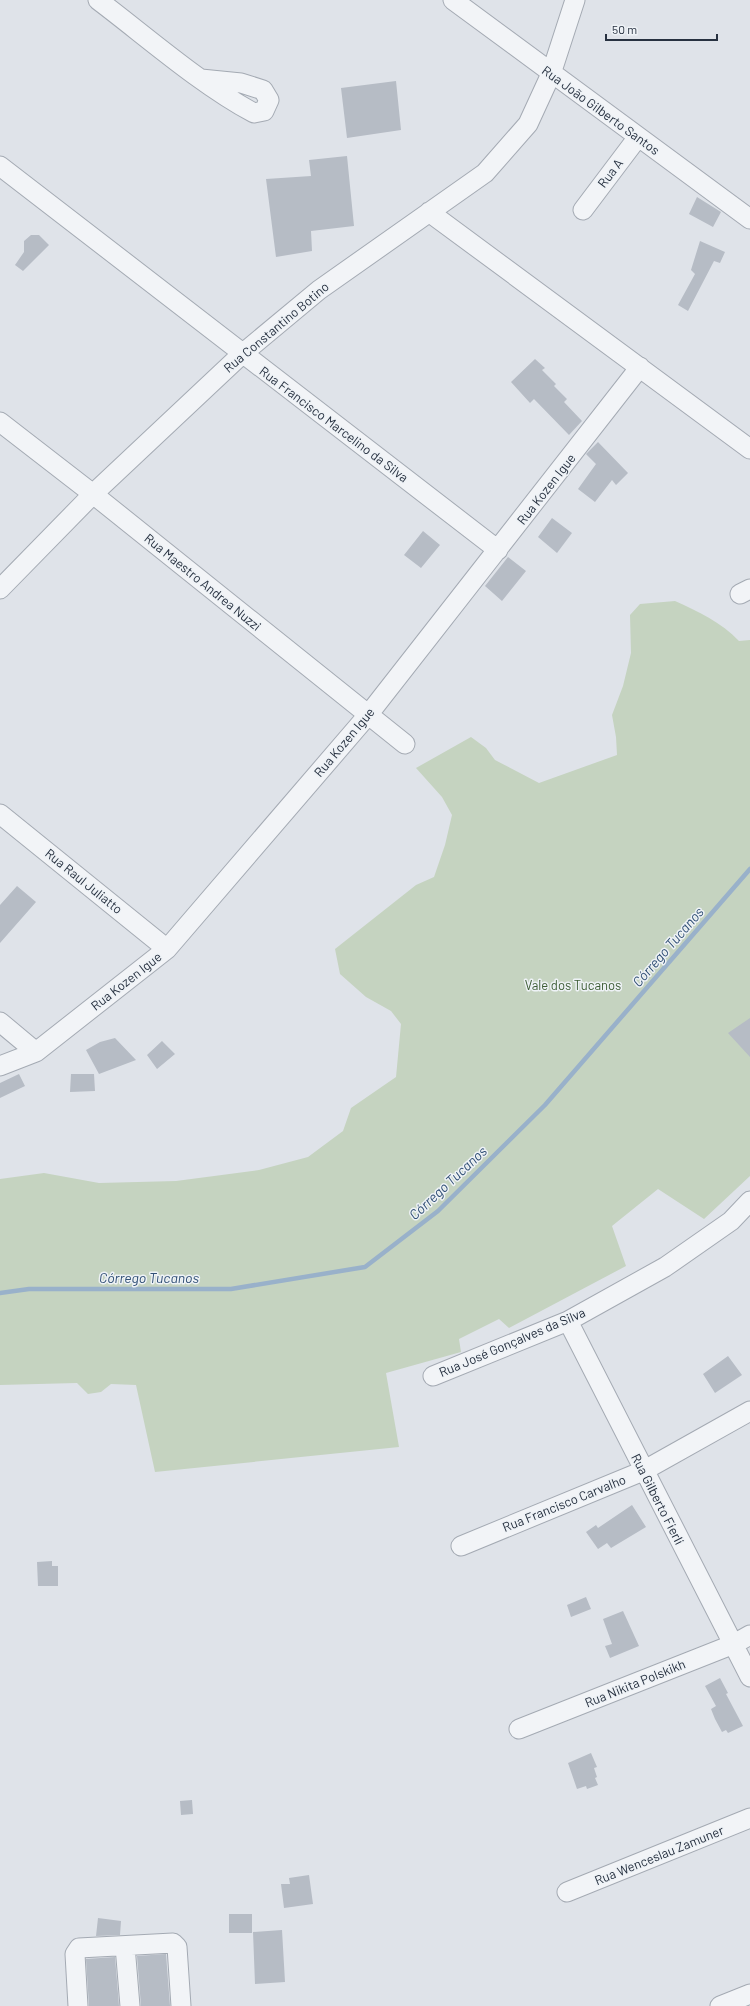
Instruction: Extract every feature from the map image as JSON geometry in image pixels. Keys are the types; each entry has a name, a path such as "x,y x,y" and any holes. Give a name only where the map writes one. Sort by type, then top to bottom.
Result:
{"street":[{"path":"98,0 201,79 231,100 254,113 264,111 269,100 263,90 241,83 201,79"},
{"name":"Rua João Gilberto Santos","path":"452,0 750,219"},
{"name":"Rua Constantino Botino","path":"0,588 93,494 242,354 319,290 484,173 528,124 551,74 575,0"},
{"path":"231,100 234,88 241,83"},
{"name":"Rua A","path":"583,210 638,137"},
{"name":"Rua Francisco Marcelino da Silva","path":"0,166 498,550"},
{"path":"429,212 750,449"},
{"name":"Rua Kozen Igue","path":"0,1066 36,1052 167,949 368,715 640,367"},
{"name":"Rua Maestro Andrea Nuzzi","path":"0,422 93,494 405,744"},
{"name":"Rua Raul Juliatto","path":"0,814 167,949"},
{"path":"0,1022 36,1052"},
{"name":"Rua José Gonçalves da Silva","path":"433,1376 568,1321 665,1267 731,1221 750,1201"},
{"name":"Rua Gilberto Fierli","path":"568,1321 643,1471 750,1677"},
{"name":"Rua Francisco Carvalho","path":"461,1546 643,1471 750,1411"},
{"name":"Rua Nikita Polskikh","path":"519,1729 734,1644 750,1635"},
{"name":"Rua Wenceslau Zamuner","path":"567,1892 750,1818"},
{"path":"78,2006 76,1951 79,1948 175,1944 181,2006"},
{"path":"125,1946 130,2006"},
{"path":"720,2006 750,1994"}],"green space":[{"name":"Vale dos Tucanos","path":"675,601 701,613 725,628 739,641 750,640 750,1176 704,1219 658,1189 612,1226 626,1266 509,1328 499,1319 459,1339 461,1352 386,1373 399,1447 155,1472 136,1385 111,1384 101,1392 88,1394 77,1383 0,1385 0,1179 44,1173 99,1183 176,1181 259,1170 308,1157 343,1131 351,1108 396,1077 401,1024 391,1011 366,997 340,974 335,949 416,885 434,877 445,845 452,815 442,797 416,768 471,737 486,748 495,760 539,783 617,755 616,737 612,715 623,686 631,653 630,615 640,604"}],"building":[{"path":"396,81 401,130 347,138 341,88"},
{"path":"347,156 354,226 311,231 312,251 276,257 266,179 311,176 309,160"},
{"path":"697,197 721,212 713,227 689,214"},
{"path":"31,235 39,235 49,245 23,271 15,265 24,252 24,241"},
{"path":"700,241 725,252 720,263 714,261 688,311 678,305 695,274 691,270"},
{"path":"535,359 545,368 542,370 556,384 554,386 567,399 564,402 582,421 569,435 534,399 530,403 511,382"},
{"path":"598,442 628,473 616,485 612,480 595,502 578,489 596,464 586,454"},
{"path":"552,518 572,533 557,553 538,537"},
{"path":"423,531 440,545 421,568 404,555"},
{"path":"508,557 526,571 502,601 485,586"},
{"path":"17,886 36,902 0,943 0,905"},
{"path":"750,1018 750,1057 728,1033"},
{"path":"115,1038 136,1060 99,1074 86,1050 100,1042"},
{"path":"162,1041 175,1054 157,1069 147,1055"},
{"path":"19,1074 25,1086 0,1098 0,1083"},
{"path":"71,1074 94,1074 95,1091 70,1092"},
{"path":"728,1356 742,1375 715,1393 703,1374"},
{"path":"632,1505 646,1527 611,1548 607,1543 598,1549 586,1532 596,1525 598,1528"},
{"path":"52,1561 52,1566 58,1566 58,1586 38,1586 37,1562"},
{"path":"586,1597 591,1609 571,1617 567,1605"},
{"path":"623,1611 639,1646 610,1658 605,1646 612,1644 603,1619"},
{"path":"720,1678 728,1693 726,1694 743,1726 728,1733 726,1730 722,1732 715,1719 711,1709 716,1706 705,1686"},
{"path":"591,1753 597,1767 594,1768 597,1777 595,1778 598,1785 587,1789 586,1786 577,1789 568,1763"},
{"path":"192,1800 193,1814 181,1815 180,1801"},
{"path":"309,1875 313,1904 284,1908 281,1884 290,1884 289,1878"},
{"path":"229,1914 252,1914 252,1933 229,1933"},
{"path":"98,1918 121,1921 120,1935 96,1936"},
{"path":"282,1930 285,1982 255,1984 253,1932"},
{"path":"166,1954 170,2006 141,2006 137,1956"},
{"path":"115,1957 119,2006 89,2006 86,1959"}],"waterway":[{"name":"Córrego Tucanos","path":"0,1293 29,1289 231,1289 365,1267 438,1211 545,1105 750,869"}]}
